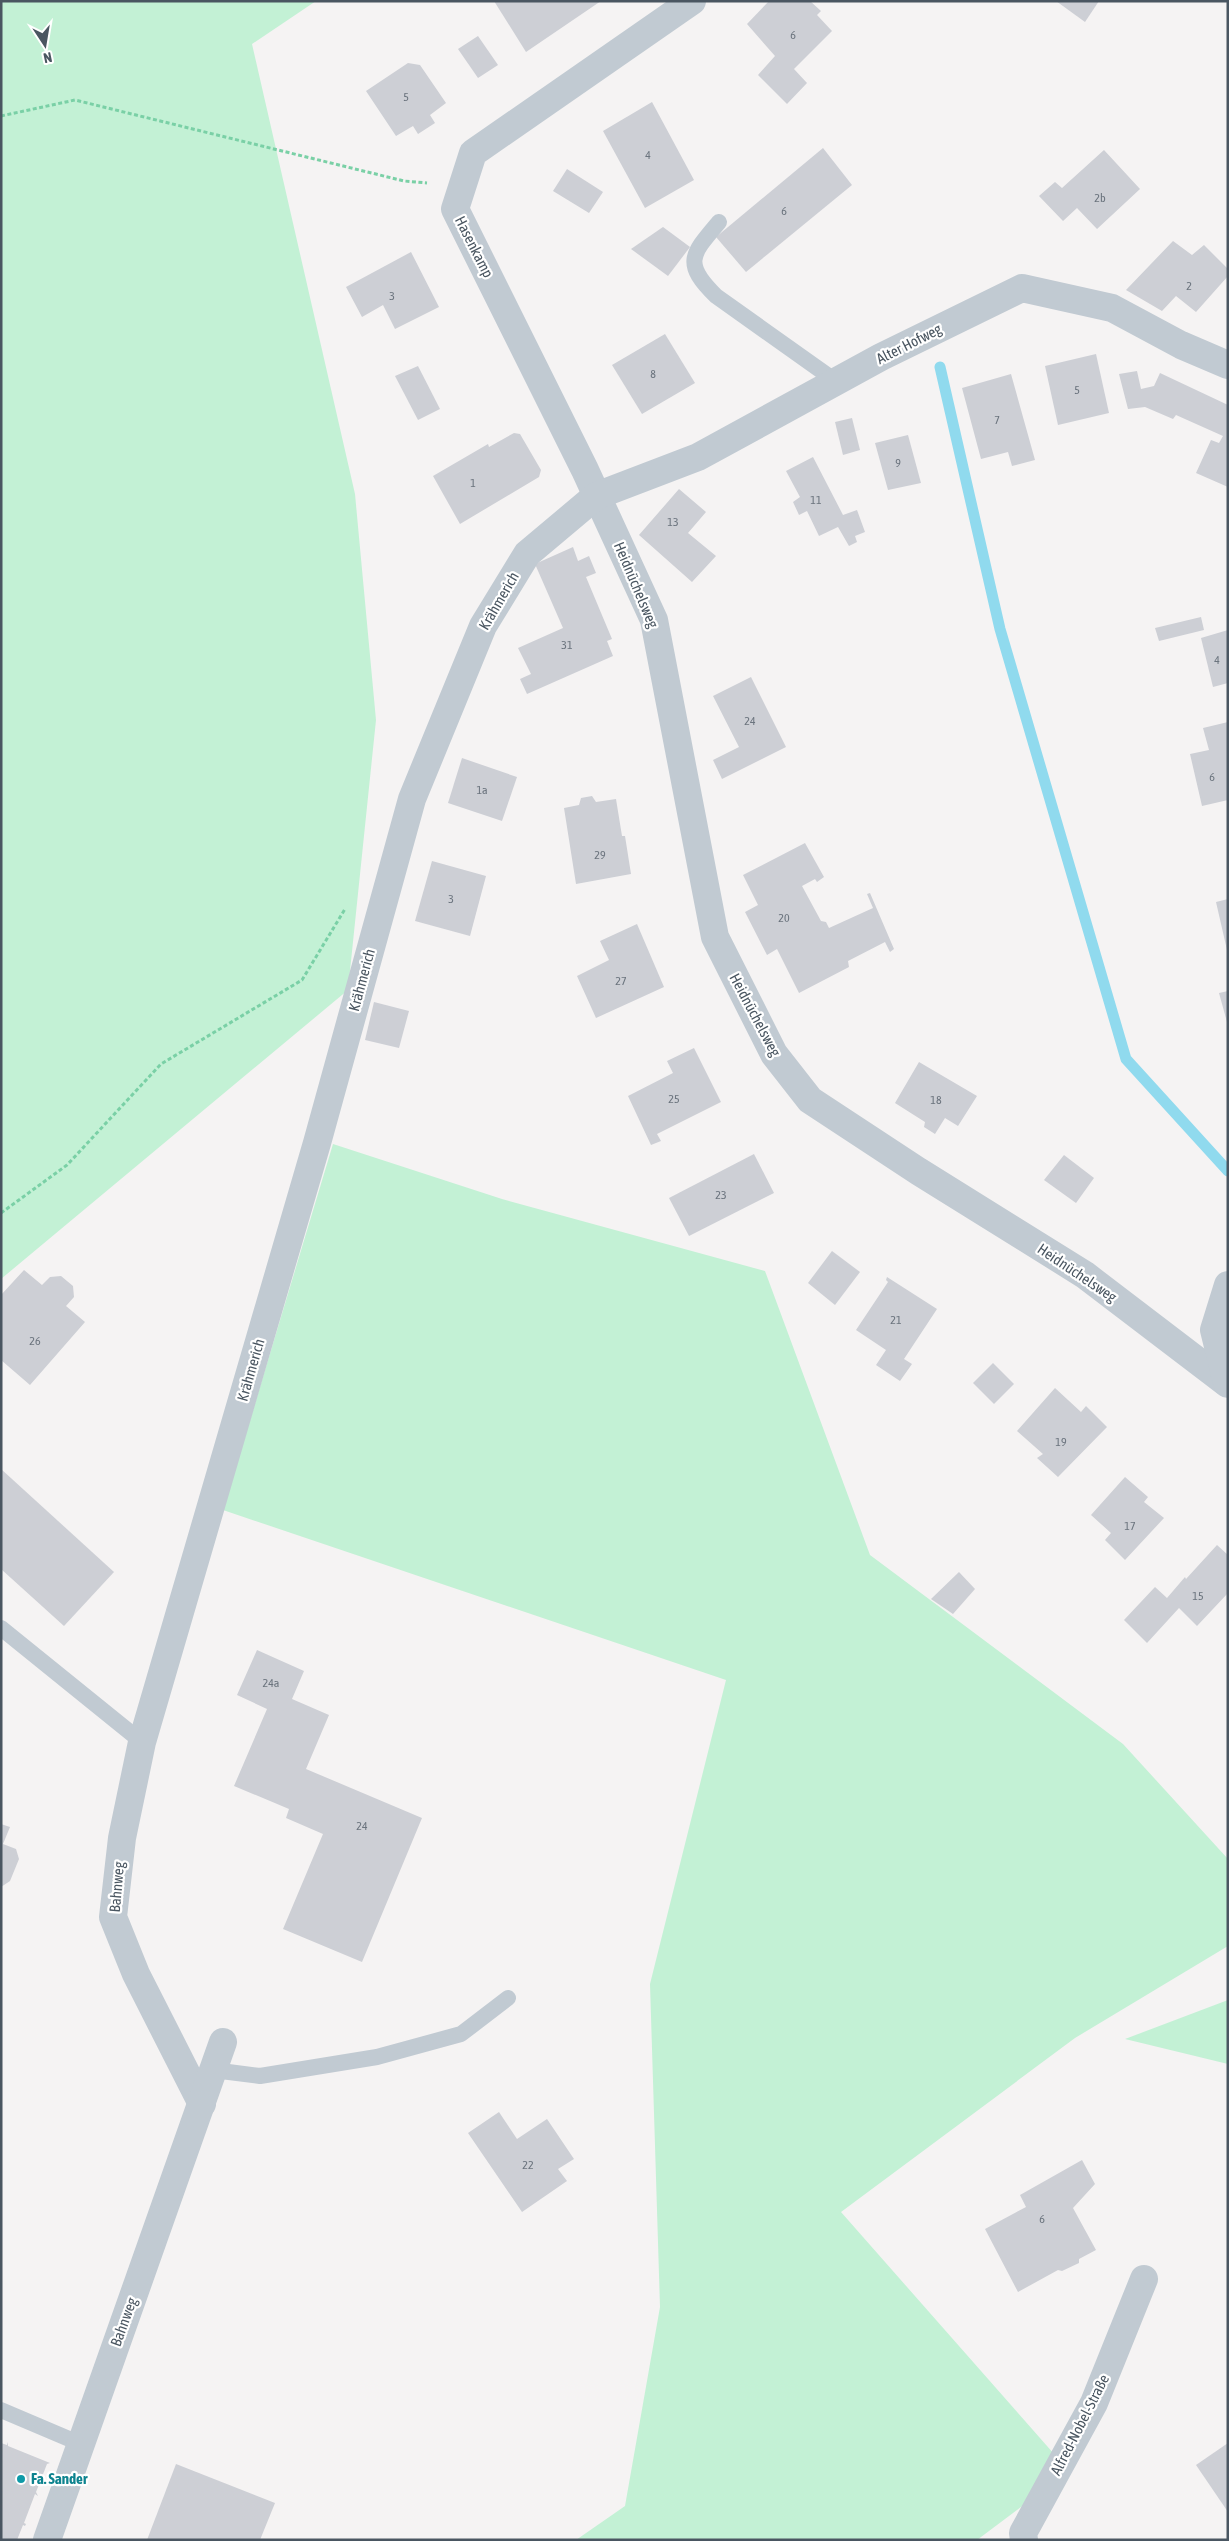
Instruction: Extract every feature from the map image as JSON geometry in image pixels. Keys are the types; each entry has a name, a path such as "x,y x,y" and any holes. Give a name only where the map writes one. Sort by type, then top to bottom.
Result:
{"street":[{"name":"Hasenkamp","path":"596,496 455,209 473,153 692,1"},
{"name":"Alter Hofweg","path":"596,496 698,457 881,358 1022,288 1112,308 1181,345 1228,365"},
{"name":"Heidnüchelsweg","path":"596,496 654,620 715,937 774,1054 810,1100 918,1171 1085,1274 1227,1384"},
{"name":"Krähmerich","path":"211,1510 317,1143 412,798 483,626 527,554 596,496"},
{"path":"1227,1384 1214,1330 1228,1285"},
{"name":"Bahnweg","path":"202,2104 136,1974 113,1917 122,1838 142,1742 211,1510"},
{"name":"Bahnweg","path":"47,2540 223,2042"},
{"name":"Alfred-Nobel-Straße","path":"1024,2540 1023,2533 1094,2403 1144,2279"}],"lane":[{"path":"719,222 697,248 694,263 696,273 704,285 716,296 837,382"},
{"path":"1,1628 142,1742"},
{"path":"213,2070 260,2076 377,2057 461,2034 508,1998"},
{"path":"1,2410 81,2444"}],"path":[{"path":"1,116 75,100 404,181 462,185"},
{"path":"1,1213 67,1165 161,1064 302,980 347,905"}],"green space":[{"path":"1,1 316,1 252,44 355,494 376,720 348,990 1,1279"},
{"path":"333,1144 502,1199 765,1271 870,1555 1123,1744 1228,1859 1228,1946 1075,2038 841,2212 1069,2471 977,2540 576,2540 625,2506 660,2307 650,1984 726,1680 223,1510"},
{"path":"1228,2000 1228,2064 1125,2039"}],"building":[{"path":"494,1 601,1 526,52"},
{"path":"769,1 810,1 821,11 817,15 832,31 794,69 807,83 787,104 758,75 775,56 747,24"},
{"path":"1056,1 1099,1 1085,22"},
{"path":"478,36 498,65 478,78 458,49"},
{"path":"408,63 420,65 446,103 430,115 435,123 418,134 413,126 396,136 366,91"},
{"path":"652,102 694,180 645,208 603,131"},
{"path":"823,148 852,185 746,272 716,237"},
{"path":"1104,150 1140,189 1097,229 1077,208 1063,221 1039,196 1055,182 1062,188"},
{"path":"567,169 603,192 589,213 553,191"},
{"path":"663,227 690,247 668,276 631,249"},
{"path":"1173,241 1192,255 1204,245 1228,269 1228,276 1196,312 1176,296 1162,311 1126,290"},
{"path":"411,252 439,307 395,329 383,305 362,317 346,287"},
{"path":"665,334 695,383 642,414 612,365"},
{"path":"1096,354 1109,413 1058,425 1045,366"},
{"path":"418,366 440,409 418,420 395,376"},
{"path":"1137,371 1141,389 1154,386 1160,373 1228,405 1228,487 1196,473 1211,440 1219,443 1223,436 1176,415 1173,419 1145,407 1128,409 1119,374"},
{"path":"1011,374 1035,460 1012,466 1008,452 981,459 962,388"},
{"path":"852,418 860,450 843,455 835,422"},
{"path":"514,433 520,434 541,470 539,477 460,524 433,476 488,444 489,447"},
{"path":"908,435 921,483 888,490 875,443"},
{"path":"813,457 843,515 857,510 865,532 855,536 857,542 849,546 838,527 819,536 807,511 799,515 793,502 800,497 786,471"},
{"path":"679,489 706,512 688,533 716,556 692,582 639,535"},
{"path":"573,547 578,561 589,556 596,573 586,577 612,639 607,641 613,656 527,694 520,679 531,674 518,648 563,628 535,564"},
{"path":"1201,617 1204,630 1159,641 1155,628"},
{"path":"1228,630 1228,683 1213,687 1201,638"},
{"path":"751,677 786,747 722,779 713,760 739,747 713,696"},
{"path":"1228,722 1228,800 1202,806 1190,754 1209,750 1203,728"},
{"path":"462,758 517,777 502,821 448,803"},
{"path":"592,796 596,802 616,799 622,836 625,836 631,874 576,884 564,808 579,805 581,798"},
{"path":"805,843 824,877 817,882 815,879 802,886 821,921 826,922 829,928 873,908 867,894 870,893 894,949 890,952 885,942 848,961 849,967 799,993 777,949 767,955 745,912 758,905 743,875"},
{"path":"432,861 486,876 470,936 415,921"},
{"path":"1228,899 1228,949 1227,950 1216,902"},
{"path":"637,924 664,987 596,1018 577,976 609,960 600,941"},
{"path":"1228,991 1228,1022 1227,1022 1219,993"},
{"path":"374,1002 409,1011 399,1048 365,1040"},
{"path":"694,1048 721,1102 657,1134 661,1141 651,1145 628,1096 673,1073 667,1061"},
{"path":"919,1062 977,1096 958,1126 945,1118 935,1134 924,1127 925,1122 895,1103"},
{"path":"754,1154 774,1193 689,1236 669,1198"},
{"path":"1064,1155 1094,1178 1076,1203 1044,1180"},
{"path":"832,1251 860,1272 835,1305 808,1283"},
{"path":"24,1270 42,1285 50,1277 61,1276 73,1286 74,1297 66,1306 85,1322 30,1385 1,1360 1,1295"},
{"path":"887,1277 937,1309 904,1359 912,1364 900,1381 876,1365 886,1350 856,1330 888,1282 886,1280"},
{"path":"993,1363 1014,1384 994,1404 973,1383"},
{"path":"1055,1388 1081,1412 1086,1406 1107,1427 1058,1477 1037,1458 1043,1454 1017,1431"},
{"path":"1,1469 114,1572 64,1626 1,1569"},
{"path":"1125,1477 1148,1497 1144,1502 1164,1518 1125,1560 1105,1540 1111,1533 1091,1515"},
{"path":"1217,1545 1228,1555 1228,1593 1197,1626 1179,1608 1147,1643 1124,1620 1155,1587 1167,1598"},
{"path":"959,1572 975,1589 953,1614 931,1599"},
{"path":"257,1650 304,1671 292,1699 329,1715 306,1769 422,1818 362,1962 283,1929 323,1834 286,1818 289,1809 234,1786 267,1709 237,1695"},
{"path":"1,1824 10,1827 3,1844 16,1849 19,1859 10,1881 1,1887"},
{"path":"499,2112 517,2139 547,2119 574,2159 558,2169 567,2181 522,2212 468,2133"},
{"path":"1082,2160 1095,2184 1073,2208 1096,2250 1079,2259 1079,2263 1062,2271 1058,2270 1018,2292 985,2229 1026,2207 1020,2195"},
{"name":"Fa. Sander","path":"8,2442 8,2446 50,2463 47,2464 36,2492 38,2496 35,2494 24,2523 26,2524 25,2526 23,2525 17,2540 1,2540 1,2443 7,2445"},
{"path":"1228,2443 1228,2512 1196,2465"},
{"path":"176,2464 275,2503 260,2540 147,2540"}],"waterway":[{"path":"940,367 1000,629 1126,1059 1228,1171"}],"place":[{"name":"Fa. Sander","path":"21,2479"}]}
